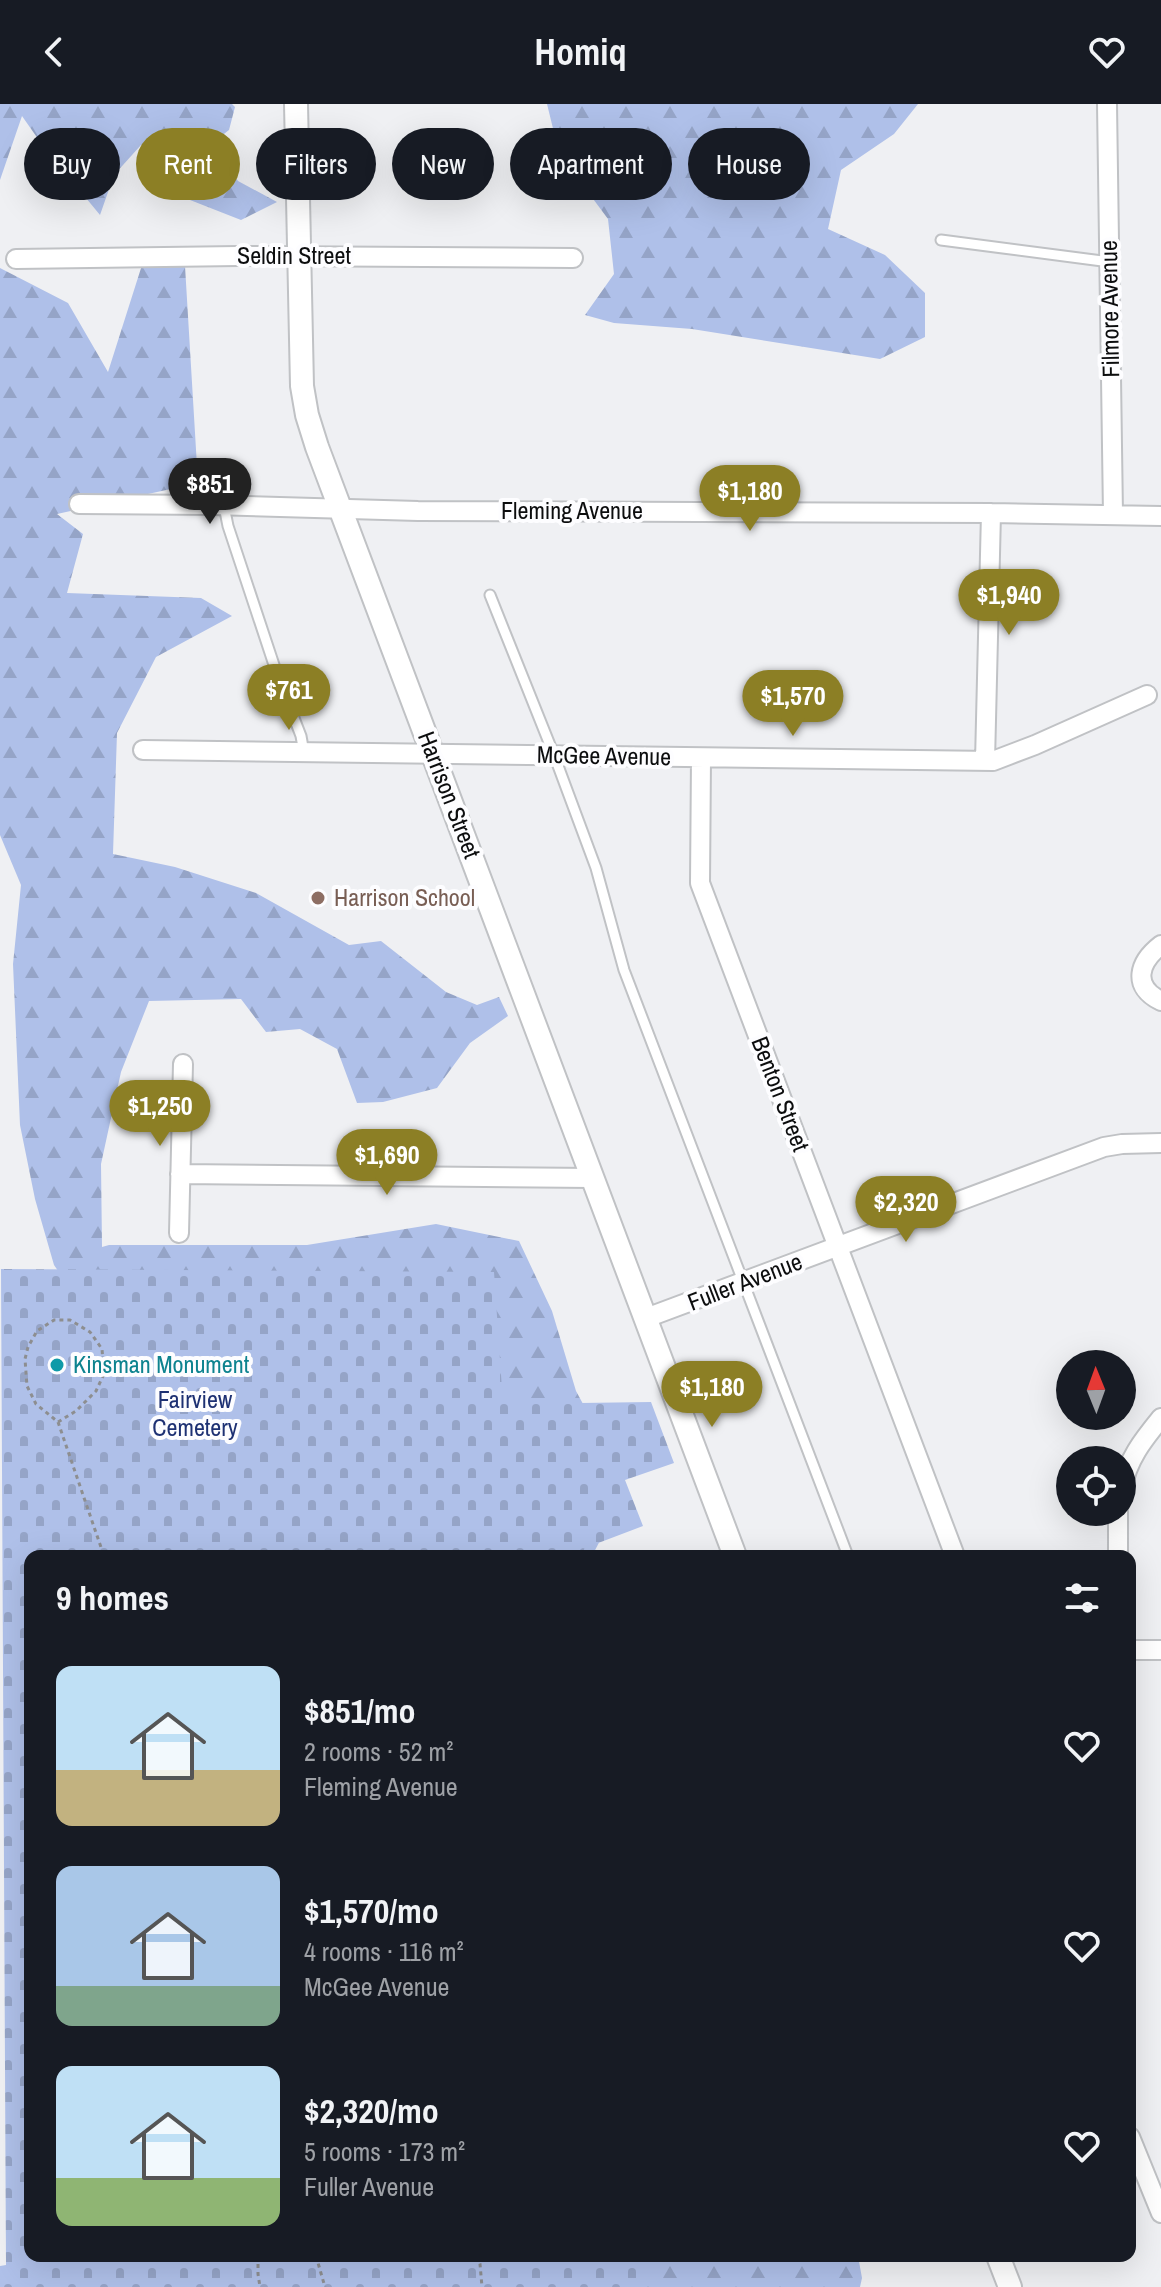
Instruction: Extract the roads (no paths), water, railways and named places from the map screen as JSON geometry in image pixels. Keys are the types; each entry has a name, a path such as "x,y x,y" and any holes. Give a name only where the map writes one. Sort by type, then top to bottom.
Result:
{"street":[{"name":"Harrison Street","path":"296,104 303,395 317,447 733,1550"},
{"name":"Filmore Avenue","path":"1107,104 1113,514"},
{"name":"Seldin Street","path":"16,259 299,256 573,258"},
{"name":"Fleming Avenue","path":"79,504 418,511 1161,516"},
{"path":"985,761 991,513"},
{"name":"McGee Avenue","path":"143,750 993,761 1147,695"},
{"name":"Benton Street","path":"701,758 700,883 953,1550"},
{"path":"1161,945 1148,954 1141,975 1150,994 1161,1001"},
{"path":"179,1233 183,1064"},
{"name":"Fuller Avenue","path":"646,1318 1104,1147 1161,1143"},
{"path":"180,1174 593,1178"},
{"path":"1136,1449 1161,1418"},
{"path":"1118,1526 1118,1550"},
{"path":"1136,1650 1161,1650"},
{"path":"1136,2152 1161,2213"},
{"path":"1000,2262 1010,2287"}],"lane":[{"path":"941,240 1110,262"},
{"path":"224,506 304,753"},
{"path":"490,595 596,868 624,970 846,1550"}],"place":[{"name":"Harrison School","path":"318,898"},
{"name":"Kinsman Monument","path":"57,1365"}],"park label":[{"name":"Fairview Cemetery","path":"195,1414"}]}
